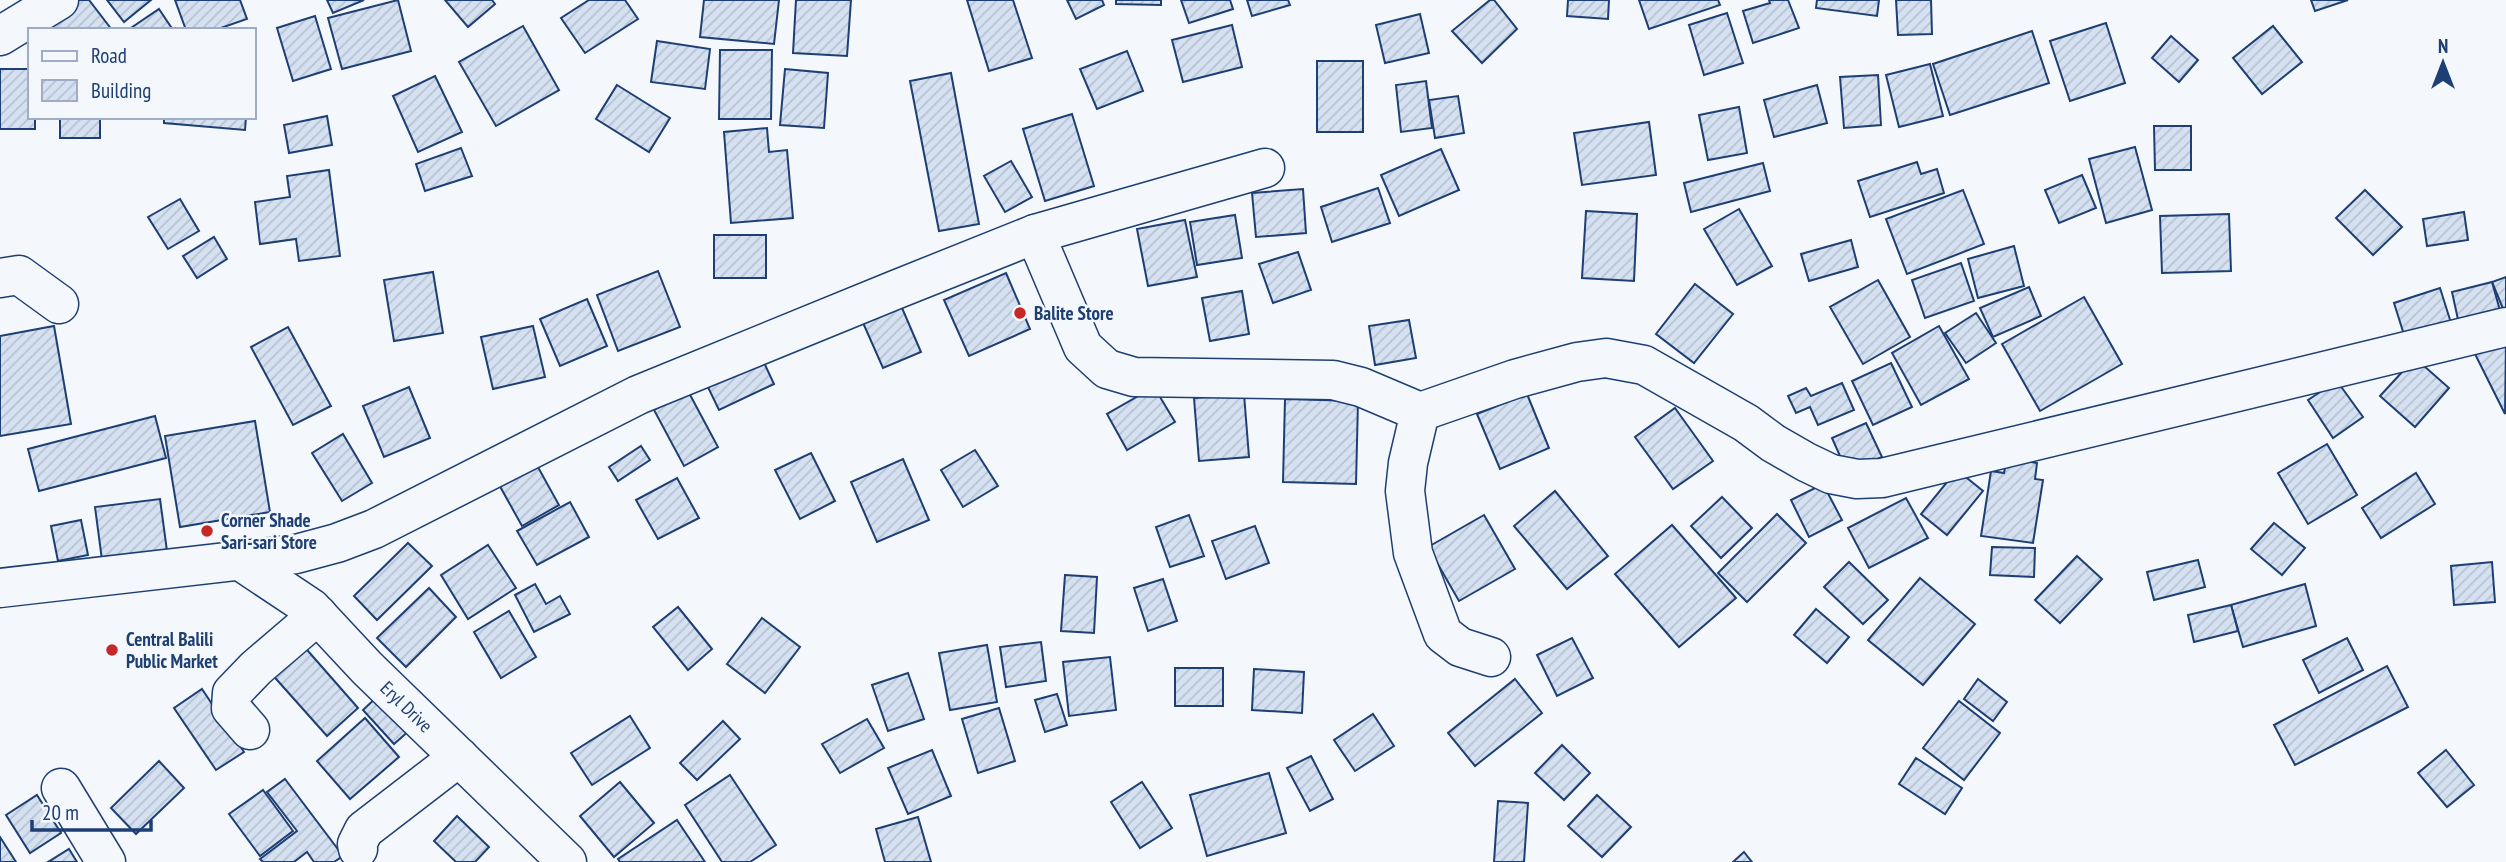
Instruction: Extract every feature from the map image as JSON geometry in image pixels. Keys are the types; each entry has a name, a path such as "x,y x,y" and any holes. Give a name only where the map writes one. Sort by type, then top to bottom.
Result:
{"street":[{"path":"0,36 59,0"},
{"path":"0,588 296,554 338,543 374,529 638,395 1035,234 1265,168"},
{"path":"1035,234 1083,347 1107,369 1134,377 1333,380 1361,387 1420,412 1516,379 1577,362 1606,358 1644,365 1746,423 1806,462 1831,474 1857,479 1882,478 2506,327"},
{"path":"0,278 19,275 59,304"},
{"path":"1420,412 1408,463 1405,491 1413,553 1443,634 1460,647 1491,657"},
{"name":"Eryl Drive","path":"240,560 311,608 367,668 567,862"},
{"path":"250,730 231,708 232,693 256,668 318,615"},
{"path":"358,849 357,844 364,830 459,757"},
{"path":"61,788 106,862"}],"building":[{"path":"78,0 89,0 110,28 43,28"},
{"path":"107,0 151,0 124,22"},
{"path":"175,0 240,0 247,19 221,28 185,28"},
{"path":"327,0 364,0 333,13"},
{"path":"398,0 411,51 342,69 328,18"},
{"path":"445,0 492,0 495,4 468,27"},
{"path":"589,0 625,0 638,19 585,53 561,18"},
{"path":"704,0 779,0 774,44 700,37"},
{"path":"796,0 851,0 847,56 793,53"},
{"path":"967,0 1013,0 1032,58 989,71"},
{"path":"1067,0 1102,0 1104,5 1076,19"},
{"path":"1116,0 1161,0 1161,5 1116,4"},
{"path":"1181,0 1230,0 1233,9 1189,23"},
{"path":"1247,0 1288,0 1290,5 1252,16"},
{"path":"1490,0 1494,0 1517,29 1482,63 1452,31"},
{"path":"1568,0 1609,0 1608,19 1567,16"},
{"path":"1639,0 1718,0 1720,5 1649,29"},
{"path":"1769,0 1788,0 1799,28 1753,43 1743,11 1770,3"},
{"path":"1817,0 1879,0 1877,16 1816,8"},
{"path":"1896,0 1931,0 1932,34 1898,35"},
{"path":"2311,0 2348,0 2315,11"},
{"path":"159,9 172,28 131,28"},
{"path":"1727,13 1743,63 1704,75 1689,25"},
{"path":"1420,14 1429,53 1385,63 1376,25"},
{"path":"315,16 331,69 293,81 277,28"},
{"path":"2106,23 2125,83 2070,101 2050,41"},
{"path":"1232,25 1242,67 1183,82 1172,40"},
{"path":"523,26 559,90 496,126 459,62"},
{"path":"2273,26 2302,62 2262,94 2233,58"},
{"path":"2032,31 2049,83 1950,115 1933,64"},
{"path":"2171,36 2198,60 2179,82 2152,58"},
{"path":"657,41 710,49 705,89 651,82"},
{"path":"720,50 772,50 771,119 719,119"},
{"path":"1127,51 1143,91 1097,109 1080,69"},
{"path":"1317,61 1363,61 1363,132 1317,132"},
{"path":"1930,64 1943,116 1899,127 1886,75"},
{"path":"0,69 28,69 28,119 35,119 35,129 0,129"},
{"path":"785,69 828,73 824,128 780,125"},
{"path":"951,73 979,224 939,231 910,81"},
{"path":"1878,75 1881,125 1844,128 1840,77"},
{"path":"435,76 462,132 418,152 393,96"},
{"path":"1426,81 1432,128 1401,132 1396,85"},
{"path":"617,85 670,118 649,152 596,119"},
{"path":"1817,85 1827,123 1774,137 1764,100"},
{"path":"1458,96 1464,133 1435,138 1429,100"},
{"path":"1739,107 1747,153 1708,160 1699,115"},
{"path":"1072,114 1094,186 1045,201 1023,129"},
{"path":"327,116 332,145 289,153 284,125"},
{"path":"60,119 100,119 100,138 60,138"},
{"path":"164,119 246,119 245,130 164,123"},
{"path":"1649,122 1656,175 1582,185 1574,133"},
{"path":"2154,126 2191,126 2191,170 2155,170"},
{"path":"767,128 769,152 787,150 793,218 731,223 724,132"},
{"path":"2135,147 2152,210 2106,223 2089,159"},
{"path":"461,148 472,176 425,191 416,164"},
{"path":"1441,149 1459,190 1399,216 1381,175"},
{"path":"1011,161 1032,197 1005,212 984,176"},
{"path":"1917,162 1921,174 1937,169 1944,193 1870,217 1858,181"},
{"path":"1763,163 1770,191 1691,212 1684,183"},
{"path":"329,170 340,256 299,261 296,239 260,244 255,202 290,197 287,176"},
{"path":"2082,175 2096,208 2059,223 2045,190"},
{"path":"1378,188 1390,223 1332,242 1321,207"},
{"path":"1303,189 1306,233 1256,237 1252,193"},
{"path":"1963,190 1984,244 1907,274 1886,219"},
{"path":"2365,190 2402,227 2373,255 2336,218"},
{"path":"180,199 199,231 168,249 148,217"},
{"path":"1739,209 1772,266 1737,285 1704,229"},
{"path":"1586,211 1637,214 1634,281 1582,278"},
{"path":"2464,212 2468,240 2427,246 2423,219"},
{"path":"2229,214 2231,271 2162,273 2160,216"},
{"path":"1235,215 1242,258 1197,265 1190,222"},
{"path":"1185,220 1197,277 1148,286 1137,229"},
{"path":"714,235 766,235 766,278 714,278"},
{"path":"214,237 227,259 197,278 183,256"},
{"path":"1851,240 1858,267 1809,281 1801,254"},
{"path":"2014,246 2024,286 1978,298 1968,259"},
{"path":"1298,252 1311,290 1273,303 1259,264"},
{"path":"1961,263 1974,301 1925,318 1912,280"},
{"path":"658,271 680,327 618,351 597,295"},
{"path":"433,272 443,333 394,341 384,280"},
{"path":"1006,273 1030,329 969,356 944,300"},
{"path":"2506,277 2506,316 2492,282"},
{"path":"1878,280 1910,337 1863,364 1830,307"},
{"path":"2492,282 2501,314 2459,324 2452,292"},
{"path":"1695,284 1733,314 1694,363 1656,334"},
{"path":"2029,287 2041,316 1993,337 1980,308"},
{"path":"2440,288 2452,326 2406,341 2394,303"},
{"path":"1242,291 1249,334 1210,341 1202,298"},
{"path":"2084,297 2122,364 2040,411 2002,344"},
{"path":"587,299 607,346 560,366 540,319"},
{"path":"899,301 921,352 883,368 860,316"},
{"path":"1976,313 1996,343 1966,363 1945,333"},
{"path":"1409,320 1416,358 1375,365 1369,326"},
{"path":"54,326 71,424 0,436 0,336"},
{"path":"533,326 545,377 493,389 481,337"},
{"path":"1939,326 1969,379 1921,405 1892,353"},
{"path":"288,327 331,406 293,425 251,347"},
{"path":"2505,340 2506,342 2505,414 2475,354"},
{"path":"760,354 774,384 719,410 705,381"},
{"path":"2415,358 2449,388 2415,427 2380,396"},
{"path":"1891,363 1912,407 1873,425 1852,381"},
{"path":"2337,381 2363,417 2333,438 2308,400"},
{"path":"1842,383 1854,410 1818,425 1810,407 1796,413 1788,396 1806,388 1811,396"},
{"path":"409,387 430,438 384,457 363,406"},
{"path":"1154,387 1175,422 1127,450 1107,414"},
{"path":"688,391 718,447 684,466 654,410"},
{"path":"1244,394 1249,457 1199,461 1194,398"},
{"path":"1527,394 1549,448 1500,469 1477,414"},
{"path":"1285,399 1358,401 1356,484 1283,482"},
{"path":"1675,408 1713,461 1673,489 1635,437"},
{"path":"155,416 166,458 39,491 28,449"},
{"path":"255,421 270,512 180,527 165,436"},
{"path":"1866,423 1882,457 1847,472 1832,438"},
{"path":"343,434 372,483 342,501 312,453"},
{"path":"2327,444 2357,495 2308,524 2278,473"},
{"path":"641,446 650,460 618,481 609,467"},
{"path":"975,450 998,486 963,507 941,470"},
{"path":"811,453 835,501 800,519 775,470"},
{"path":"2007,458 2037,463 2035,479 2043,480 2033,543 1981,536 1991,471 2004,473"},
{"path":"903,459 929,520 877,542 851,482"},
{"path":"534,460 559,505 522,526 492,472"},
{"path":"1957,470 1983,491 1947,535 1921,514"},
{"path":"2416,473 2435,504 2381,538 2362,508"},
{"path":"677,478 699,518 658,539 636,500"},
{"path":"1823,484 1842,520 1809,537 1791,500"},
{"path":"1555,491 1608,556 1567,589 1514,526"},
{"path":"1722,497 1752,528 1721,558 1691,526"},
{"path":"1906,498 1928,538 1869,568 1848,528"},
{"path":"160,499 167,551 102,560 95,507"},
{"path":"570,502 589,537 537,565 517,531"},
{"path":"1777,514 1806,543 1747,602 1718,573"},
{"path":"1189,515 1204,556 1170,567 1156,527"},
{"path":"1484,515 1515,569 1459,601 1428,547"},
{"path":"81,520 88,555 58,561 51,526"},
{"path":"2274,523 2305,548 2282,575 2251,549"},
{"path":"1672,525 1736,598 1679,647 1615,574"},
{"path":"1255,526 1269,563 1226,579 1212,541"},
{"path":"408,543 432,566 377,620 354,596"},
{"path":"488,545 516,588 468,619 441,575"},
{"path":"1992,547 2035,548 2034,577 1990,575"},
{"path":"2077,556 2102,579 2060,623 2035,600"},
{"path":"2198,560 2205,587 2154,600 2147,572"},
{"path":"1849,562 1888,600 1863,624 1824,587"},
{"path":"2492,562 2495,602 2454,605 2451,566"},
{"path":"1065,575 1097,577 1094,633 1061,631"},
{"path":"1920,578 1975,624 1923,685 1868,640"},
{"path":"1163,579 1177,621 1148,631 1134,588"},
{"path":"535,584 546,604 560,596 570,614 534,632 515,595"},
{"path":"2305,584 2316,626 2243,647 2231,605"},
{"path":"429,588 456,617 406,667 377,638"},
{"path":"2231,605 2238,631 2194,642 2188,615"},
{"path":"678,607 712,649 688,670 653,627"},
{"path":"1816,609 1849,637 1827,663 1794,635"},
{"path":"509,611 536,657 501,678 474,632"},
{"path":"762,618 800,647 765,693 727,664"},
{"path":"1572,638 1593,678 1557,696 1537,655"},
{"path":"2347,638 2363,670 2319,693 2303,660"},
{"path":"1041,642 1046,681 1006,687 1000,647"},
{"path":"301,643 358,708 327,736 269,671"},
{"path":"987,645 997,702 950,710 939,653"},
{"path":"1110,657 1116,710 1069,716 1063,662"},
{"path":"2387,666 2408,707 2295,765 2274,725"},
{"path":"1175,668 1223,668 1223,706 1175,706"},
{"path":"1254,669 1304,672 1302,713 1252,710"},
{"path":"908,673 924,719 888,731 872,685"},
{"path":"1515,679 1542,713 1475,766 1448,733"},
{"path":"1978,679 2007,702 1993,721 1964,699"},
{"path":"202,689 244,752 216,770 174,708"},
{"path":"380,694 411,729 394,744 363,710"},
{"path":"1057,694 1067,725 1045,732 1035,700"},
{"path":"1959,701 2000,733 1964,780 1923,748"},
{"path":"999,708 1015,761 978,773 962,719"},
{"path":"1373,714 1394,746 1355,771 1334,740"},
{"path":"630,716 650,748 592,785 571,753"},
{"path":"365,718 399,757 350,799 317,761"},
{"path":"867,719 884,748 840,773 822,744"},
{"path":"723,721 740,739 697,780 680,763"},
{"path":"1562,745 1590,773 1564,800 1535,773"},
{"path":"932,750 951,796 908,814 888,768"},
{"path":"2446,750 2474,785 2447,807 2418,773"},
{"path":"1311,756 1333,799 1310,811 1287,768"},
{"path":"1916,758 1962,788 1945,814 1899,784"},
{"path":"159,761 184,788 136,834 111,808"},
{"path":"1269,773 1286,833 1207,856 1190,795"},
{"path":"730,775 776,845 750,862 722,862 685,805"},
{"path":"285,779 343,856 334,862 314,862 307,852 294,862 263,862 260,859 297,831 267,792"},
{"path":"620,782 654,823 614,857 580,816"},
{"path":"1142,782 1172,828 1140,848 1111,802"},
{"path":"263,790 293,831 260,856 229,814"},
{"path":"37,795 61,833 30,853 6,815"},
{"path":"1597,795 1631,827 1602,857 1568,826"},
{"path":"1498,801 1528,803 1524,862 1494,862"},
{"path":"457,816 489,847 475,862 456,862 434,841"},
{"path":"918,817 931,862 885,862 876,829"},
{"path":"677,820 705,862 620,862 618,859"},
{"path":"0,837 16,862 0,862"},
{"path":"69,849 77,862 48,862"},
{"path":"1744,852 1752,862 1733,862"}],"place":[{"name":"Balite Store","path":"1020,313"},
{"name":"Corner Shade Sari-sari Store","path":"207,531"},
{"name":"Central Balili Public Market","path":"112,650"}]}
